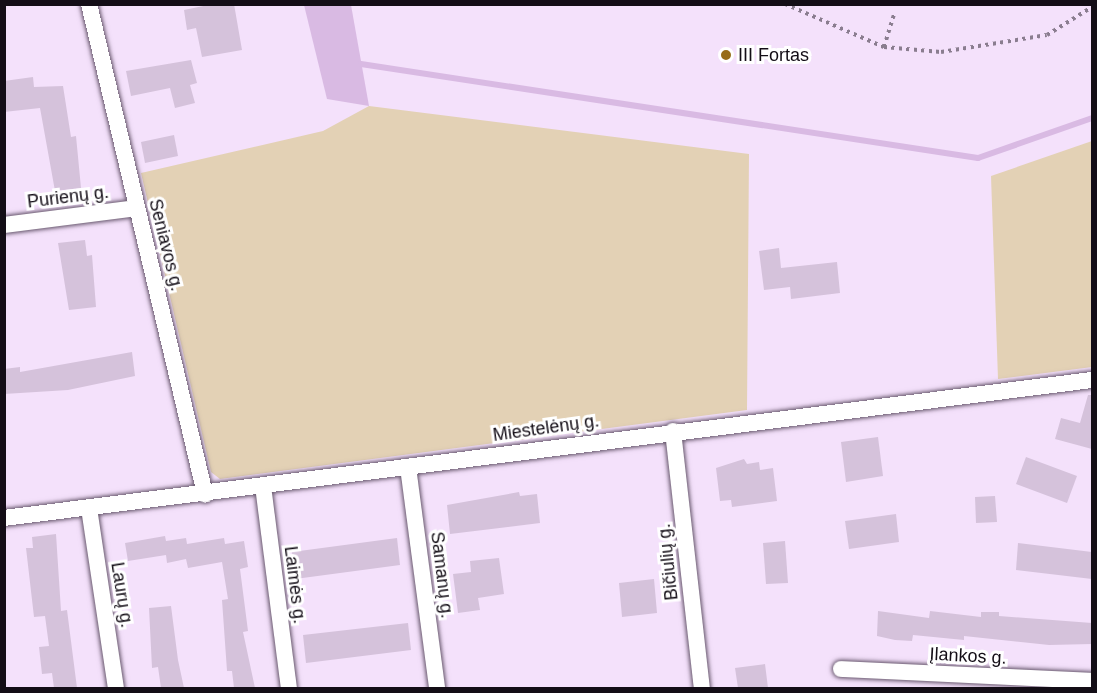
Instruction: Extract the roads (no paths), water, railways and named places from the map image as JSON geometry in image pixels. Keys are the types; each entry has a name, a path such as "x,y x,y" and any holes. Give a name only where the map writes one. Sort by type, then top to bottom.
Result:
{"street":[{"name":"Seniavos g.","path":"89,4 205,494"},
{"name":"Purienų g.","path":"4,225 137,208"},
{"name":"Miestelėnų g.","path":"4,518 205,494 673,431 1092,380"},
{"name":"Bičiulių g.","path":"673,431 702,688"},
{"name":"Samanų g.","path":"408,467 436,688"},
{"name":"Laimės g.","path":"263,486 289,688"},
{"name":"Laurų g.","path":"89,508 116,688"},
{"name":"Įlankos g.","path":"841,669 1092,681"}],"waterway":[{"path":"361,64 978,158 1092,118"}],"place":[{"name":"III Fortas","path":"726,55"}]}
